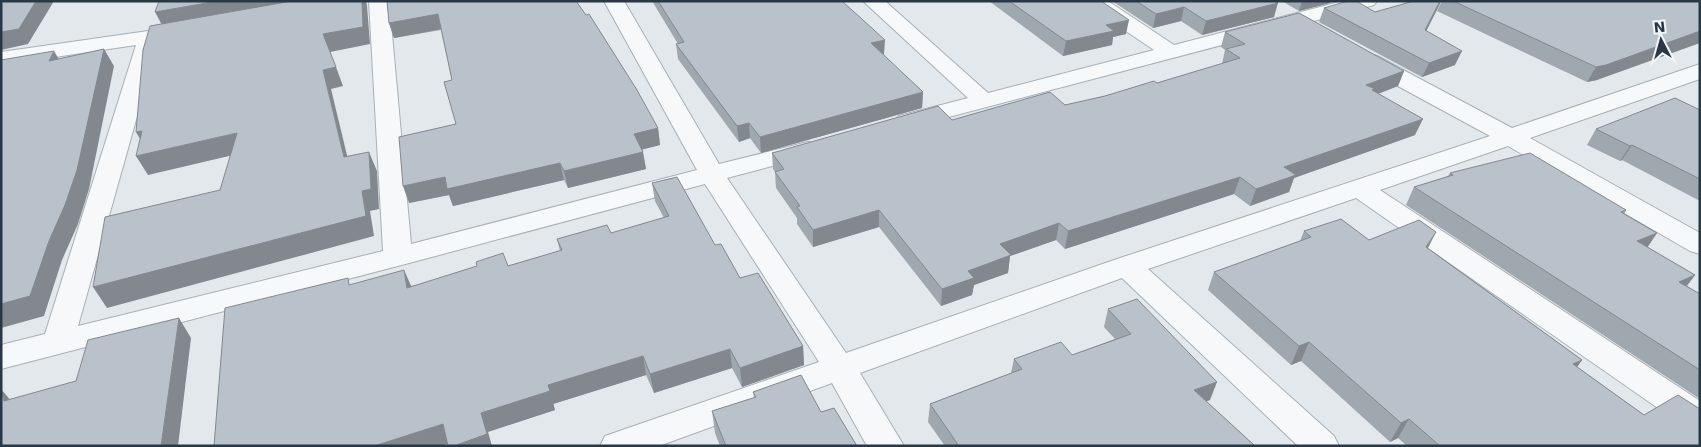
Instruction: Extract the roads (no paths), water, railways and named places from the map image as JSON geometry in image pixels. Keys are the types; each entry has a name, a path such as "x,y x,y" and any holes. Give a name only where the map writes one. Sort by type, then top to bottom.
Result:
{"street":[{"path":"379,1 398,257"},
{"path":"614,1 713,176 840,369 886,446"},
{"path":"873,1 983,100"},
{"path":"1094,1 1171,52"},
{"path":"880,129 983,100 1367,1"},
{"path":"1271,6 1321,34"},
{"path":"1,59 206,27"},
{"path":"58,342 149,37"},
{"path":"1346,48 1510,137 1700,246"},
{"path":"618,446 1127,266 1510,137 1656,98 1700,71"},
{"path":"1,357 713,176 834,142"},
{"path":"1359,188 1700,419"},
{"path":"1127,266 1321,446"}]}
